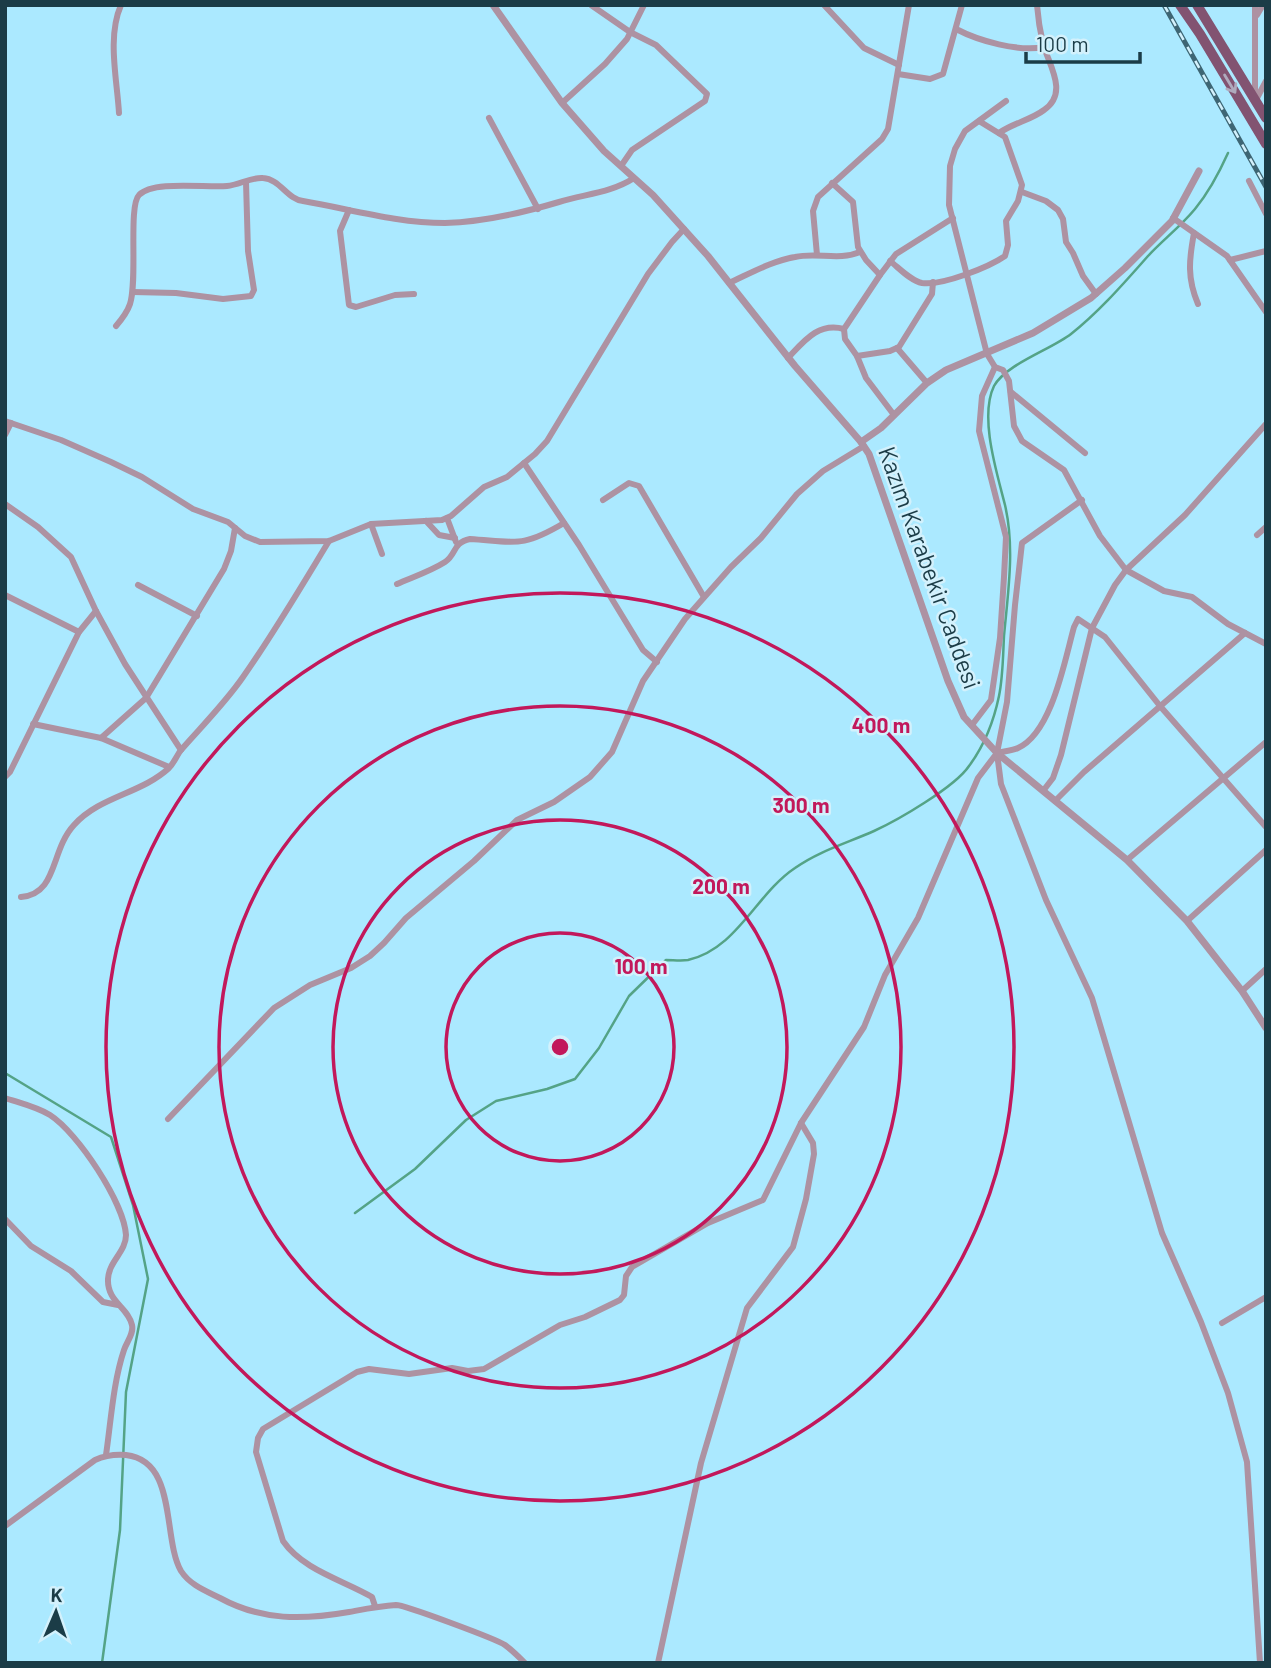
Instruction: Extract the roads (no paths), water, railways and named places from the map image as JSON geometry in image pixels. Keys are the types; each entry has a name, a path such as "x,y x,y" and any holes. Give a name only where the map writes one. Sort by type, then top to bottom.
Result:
{"main road":[{"path":"1180,5 1266,144"},
{"path":"1197,5 1266,118"}],"street":[{"path":"119,113 114,39 121,5"},
{"name":"Kazım Karabekir Caddesi","path":"493,5 562,103 604,151 684,229 788,358 863,444 948,681 964,717 997,753 1127,860 1186,921 1242,991 1266,1028"},
{"path":"591,5 656,46 705,90 707,96 705,101 632,149 621,166"},
{"path":"562,103 605,64 630,32 643,5"},
{"path":"824,5 864,48 899,65"},
{"path":"817,255 814,206 821,193 887,132 909,5"},
{"path":"898,74 930,79 940,76 947,66 962,5"},
{"path":"999,133 1008,126 1044,111 1057,90 1056,79 1044,47 1037,5"},
{"path":"1255,5 1255,102"},
{"path":"1257,15 1264,5"},
{"path":"956,29 974,38 992,42 1044,47"},
{"path":"1255,102 1266,81"},
{"path":"1006,101 965,131 955,149 950,166 949,205 988,354 995,367 1003,370 1009,381 1014,426 1022,441 1064,470 1101,536 1126,570 1164,591 1192,597 1216,616 1266,644"},
{"path":"489,118 538,209"},
{"path":"890,261 924,284 968,274 1005,256 1008,245 1006,221 1021,192 1021,182 1004,137 979,121"},
{"path":"169,1119 274,1007 310,985 351,968 370,956 406,918 517,820 554,802 590,777 612,752 638,692 666,644 685,619 761,538 802,489 822,471 863,444 927,383 955,364 988,354 1054,322 1096,294 1176,220 1199,171"},
{"path":"116,326 126,314 133,292 134,205 141,193 150,189 226,186 266,178 300,201 396,218 443,223 521,214 618,187 634,178"},
{"path":"1249,181 1266,214"},
{"path":"133,292 176,293 223,299 251,296 254,290 248,261 246,182"},
{"path":"832,183 853,202 860,252 880,275"},
{"path":"1021,192 1046,201 1058,210 1063,219 1066,242 1083,276 1096,294"},
{"path":"349,210 340,231 349,305 356,307 395,296 414,294"},
{"path":"894,415 866,378 857,356 845,339 844,329 890,261 912,242 953,218"},
{"path":"1176,220 1230,260 1266,312"},
{"path":"5,435 8,422 61,440 142,477 193,509 228,522 260,542 328,541 371,524 414,524 447,518 485,487 507,477 547,441 648,274 684,229"},
{"path":"1194,233 1189,258 1190,287 1198,304"},
{"path":"1230,260 1266,251"},
{"path":"729,283 766,266 795,257 851,256 860,252"},
{"path":"857,356 897,348 932,294 933,282"},
{"path":"788,358 819,330 831,326 844,329"},
{"path":"897,348 927,383"},
{"path":"972,725 991,700 1000,638 1004,577 1006,537 979,431 982,396 995,367"},
{"path":"1011,392 1085,453"},
{"path":"1043,791 1053,778 1061,755 1092,628 1115,585 1126,570 1185,514 1266,424"},
{"path":"524,463 643,650 657,662"},
{"path":"603,500 629,483 639,486 705,597"},
{"path":"1082,499 1022,543 1007,702 997,753 1001,784 1046,900 1092,999 1162,1233 1201,1322 1228,1394 1247,1462 1260,1663"},
{"path":"5,504 38,527 71,557 125,664 181,750"},
{"path":"397,584 447,561 456,542 447,518"},
{"path":"426,521 439,535 456,542 470,539 508,543 530,541 564,523"},
{"path":"371,524 382,554"},
{"path":"1257,535 1266,527"},
{"path":"101,738 146,698 224,569 232,551 235,528"},
{"path":"21,897 35,894 44,888 61,842 72,826 86,813 102,802 142,785 169,767 242,677 328,541"},
{"path":"138,586 197,616"},
{"path":"5,595 79,632"},
{"path":"5,777 10,772 79,632 96,611"},
{"path":"525,1663 504,1644 401,1606 374,1603 291,1553 283,1541 256,1452 258,1438 264,1429 357,1372 369,1369 409,1374 452,1367 468,1371 484,1369 560,1325 586,1317 620,1300 624,1295 626,1276 632,1267 708,1223 763,1200 801,1122 864,1027 885,975 918,918 978,778 997,753 1020,748 1037,732 1054,702 1074,627 1079,619 1105,637 1160,706 1266,827"},
{"path":"1055,801 1084,772 1245,633"},
{"path":"33,724 101,738 169,767"},
{"path":"1127,860 1266,742"},
{"path":"1186,921 1266,850"},
{"path":"1242,991 1266,969"},
{"path":"5,1098 41,1110 57,1120 86,1150 98,1169 125,1233 124,1246 111,1265 108,1277 110,1293 130,1320 132,1328 122,1356 106,1455"},
{"path":"658,1663 701,1463 747,1308 793,1247 806,1199 814,1154 813,1143 801,1122"},
{"path":"5,1219 31,1246 71,1271 103,1302 118,1305"},
{"path":"1222,1323 1266,1297"},
{"path":"5,1527 95,1460 115,1454 134,1456 145,1462 158,1479 165,1496 177,1563 195,1586 237,1608 268,1616 346,1613 374,1603"}],"waterway":[{"path":"355,1213 415,1169 466,1120 496,1101 547,1089 575,1079 599,1048 629,996 666,960 688,960 720,945 781,879 795,868 911,811 952,783 969,766 988,733 999,696 1009,587 1008,521 989,429 988,413 994,386 1008,371 1063,340 1102,306 1195,209 1228,153"},
{"path":"5,1073 111,1137 133,1205 148,1279 126,1392 120,1530 102,1663"}],"railway":[{"path":"1164,5 1266,187"}]}
